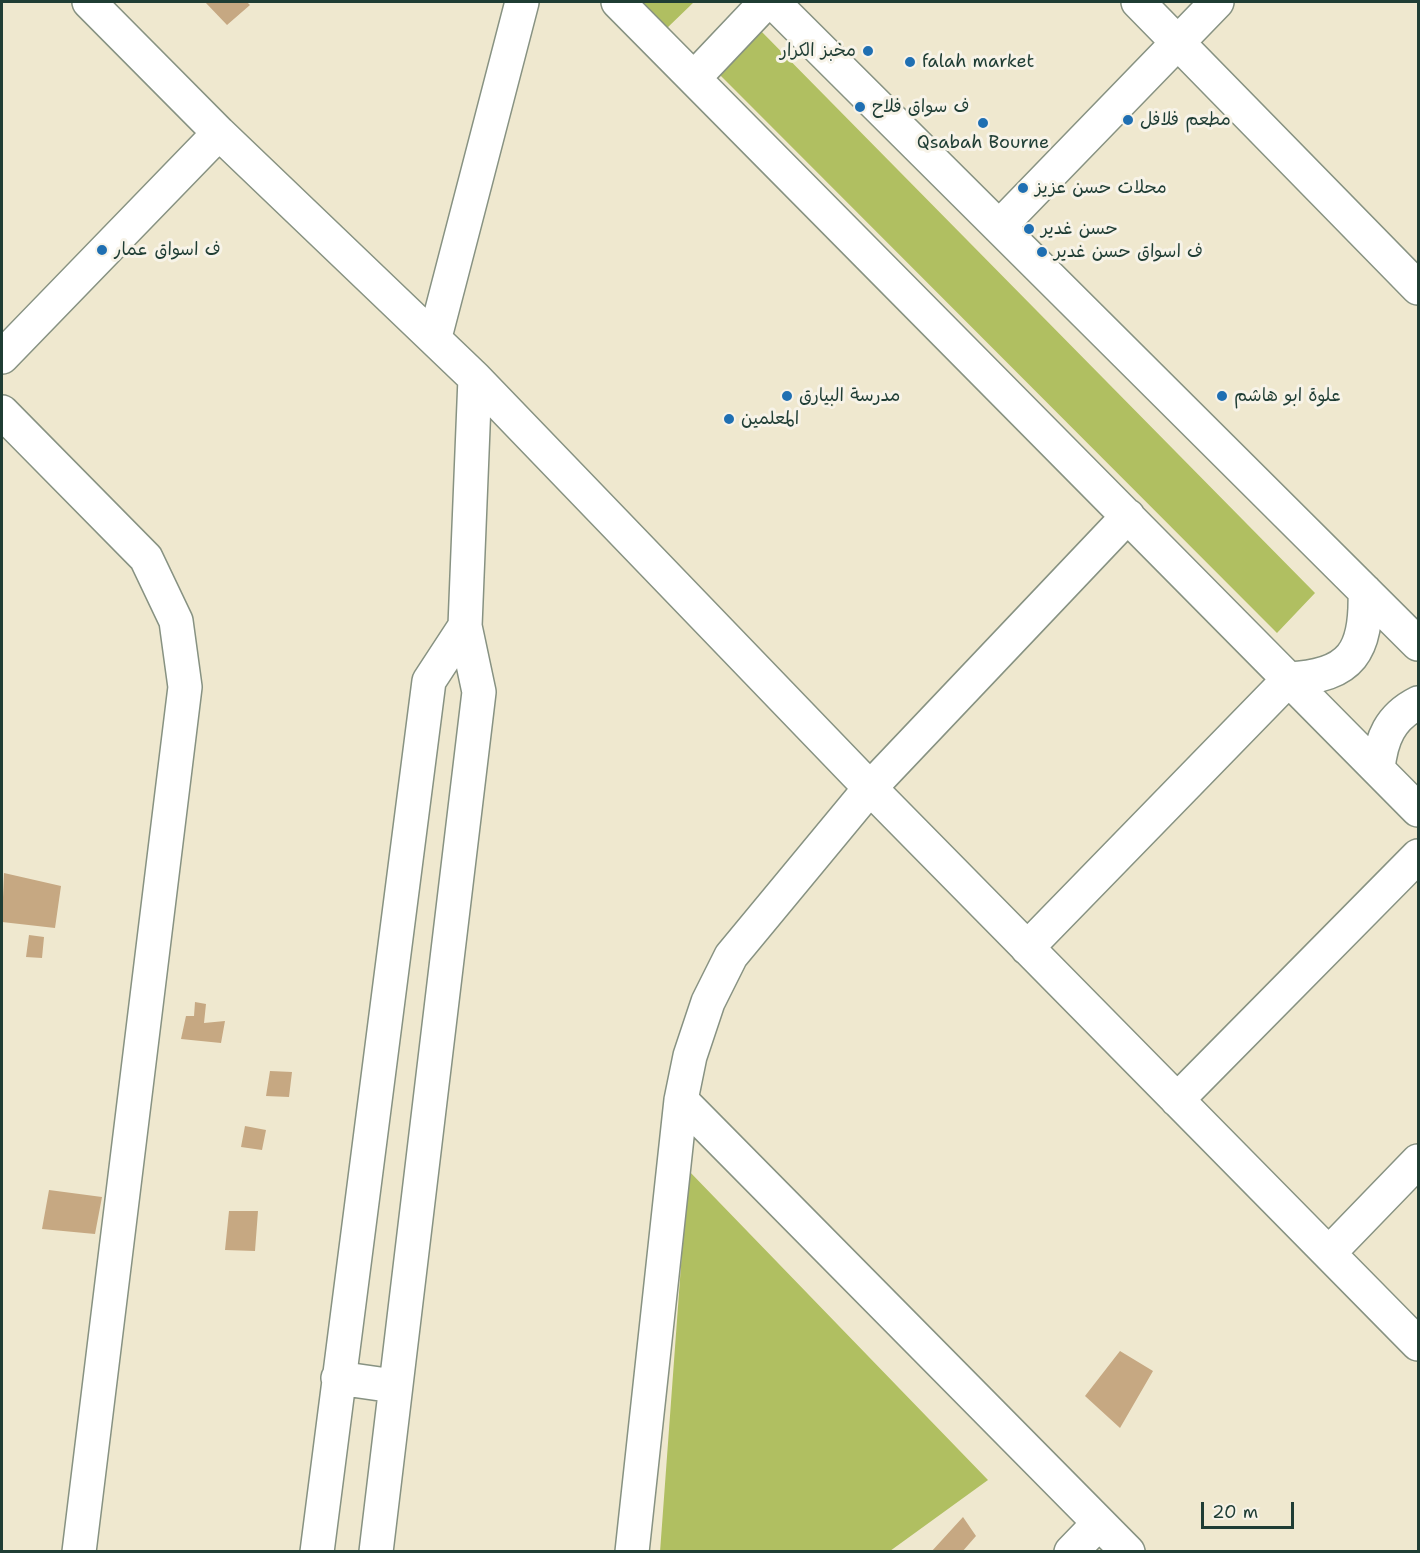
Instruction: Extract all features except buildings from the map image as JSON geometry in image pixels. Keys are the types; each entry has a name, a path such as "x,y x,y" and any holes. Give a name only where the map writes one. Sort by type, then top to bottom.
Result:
{"street":[{"path":"89,2 219,132 475,378 870,788 1419,1344"},
{"path":"435,338 522,2"},
{"path":"618,2 1419,810"},
{"path":"694,78 766,2"},
{"path":"773,2 1365,591 1414,630"},
{"path":"1138,2 1419,288"},
{"path":"999,226 1217,2"},
{"path":"2,357 219,132"},
{"path":"376,1551 479,692 465,626 475,378"},
{"path":"2,412 146,558 177,621 185,687 79,1551"},
{"path":"632,1551 681,1100 690,1056 708,1002 731,956 870,788 1128,516"},
{"path":"1027,948 1289,679 1314,678 1334,671 1351,657 1362,638 1366,616 1365,591"},
{"path":"318,1551 338,1378 429,681 465,626"},
{"path":"1378,769 1380,747 1389,726 1405,710 1419,703"},
{"path":"1177,1100 1419,856"},
{"path":"681,1100 1128,1551"},
{"path":"1329,1253 1419,1161"},
{"path":"338,1378 394,1386"},
{"path":"1071,1551 1099,1523"}],"green space":[{"path":"640,2 694,2 666,29"},
{"path":"759,29 1315,593 1277,633 720,75"},
{"path":"688,1170 988,1480 890,1551 660,1552"}],"place":[{"name":"مخبز الكرار","path":"868,51"},
{"name":"falah market","path":"910,62"},
{"name":"ف سواق فلاح","path":"860,107"},
{"name":"مطعم فلافل","path":"1128,120"},
{"name":"Qsabah Bourne","path":"983,123"},
{"name":"محلات حسن عزيز","path":"1023,188"},
{"name":"حسن غدير","path":"1029,229"},
{"name":"ف اسواق عمار","path":"102,250"},
{"name":"ف اسواق حسن غدير","path":"1042,252"},
{"name":"مدرسة البيارق","path":"787,396"},
{"name":"علوة ابو هاشم","path":"1222,396"},
{"name":"المعلمين","path":"729,419"}]}
